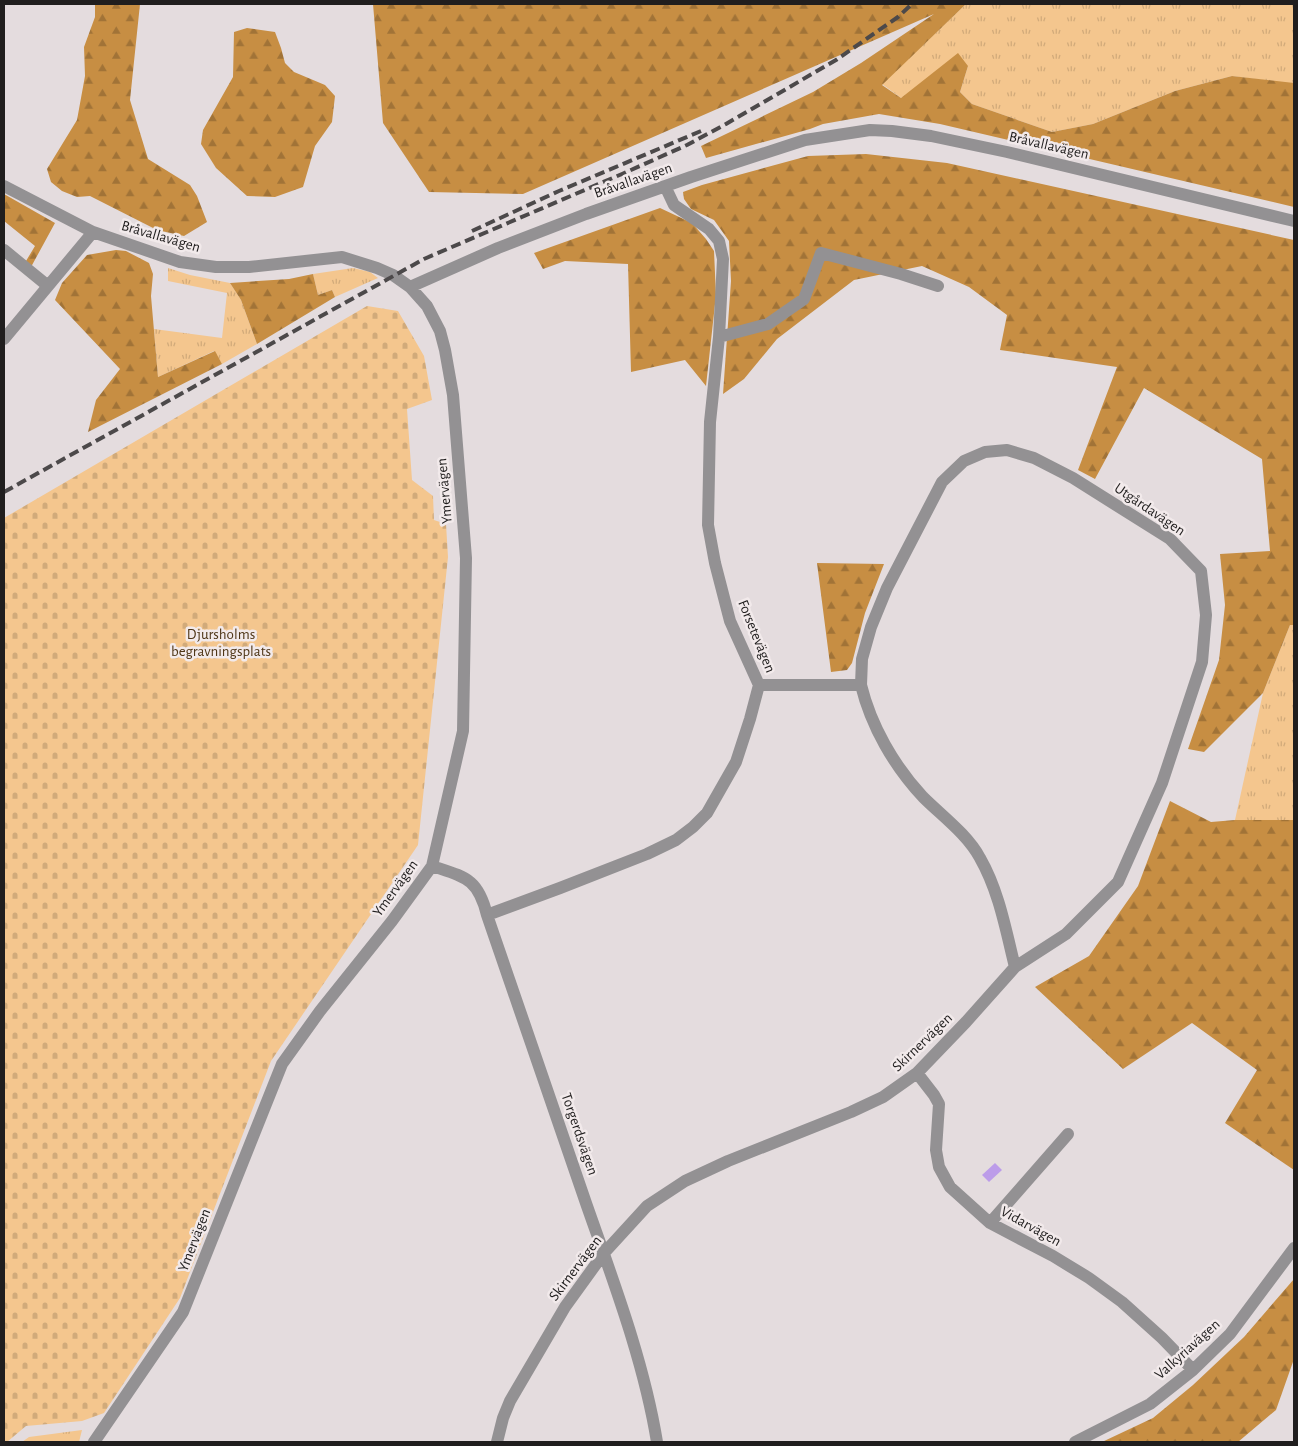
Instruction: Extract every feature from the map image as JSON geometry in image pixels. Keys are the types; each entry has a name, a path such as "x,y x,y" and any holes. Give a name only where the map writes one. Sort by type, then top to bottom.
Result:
{"street":[{"name":"Bråvallavägen","path":"4,186 94,232 180,262 216,267 250,267 342,256 393,275 410,287 498,248 665,186 805,140 870,130 931,136 1007,152 1294,221"},
{"name":"Forsetevägen","path":"487,915 647,854 676,840 693,827 706,813 736,762 759,685 730,621 714,563 708,525 710,422 719,337 723,260 719,241 709,229 674,205 665,186"},
{"path":"4,339 94,232"},
{"path":"4,250 48,286"},
{"path":"719,337 768,324 804,299 821,253 938,286"},
{"name":"Ymervägen","path":"96,1439 184,1312 282,1064 320,1011 392,921 432,866 463,731 466,558 453,395 445,350 440,331 427,306 410,287"},
{"name":"Utgårdavägen","path":"861,685 862,659 887,588 942,482 964,461 985,452 1007,450 1034,458 1073,478 1170,538 1201,571 1206,615 1202,662 1162,783 1118,882 1066,934 1015,966"},
{"path":"759,685 861,685 865,702 876,729 898,765 923,796 953,825 980,858 997,898 1015,966"},
{"name":"Torgerdsvägen","path":"432,866 462,876 474,885 483,897 487,915 604,1253 632,1340 652,1415 657,1442"},
{"name":"Skirnervägen","path":"498,1442 503,1418 515,1391 565,1307 604,1253 647,1206 685,1181 728,1161 883,1098 917,1073 966,1022 1015,966"},
{"name":"Vidarvägen","path":"917,1073 934,1094 938,1104 936,1150 939,1167 950,1187 990,1223 1053,1256 1089,1278 1122,1302 1162,1338 1192,1370"},
{"path":"990,1223 1068,1134"},
{"name":"Valkyriavägen","path":"1074,1442 1150,1404 1192,1370 1230,1334 1294,1248"},
{"path":"96,1439 110,1442"}],"green space":[{"path":"95,4 140,4 130,100 148,159 190,185 197,196 207,222 184,236 157,230 90,196 77,197 62,191 51,182 47,169 77,120 85,76 84,47 95,17"},
{"path":"373,4 966,4 882,85 901,98 958,53 968,66 960,92 972,104 1052,132 1093,124 1175,91 1232,76 1294,83 1294,207 940,124 879,114 823,124 706,158 701,146 813,92 861,63 934,14 523,194 429,192 383,123"},
{"path":"966,4 1294,4 1294,84 1232,76 1175,91 1093,124 1052,132 972,104 960,92 968,66 901,98 882,84"},
{"path":"247,28 275,32 285,63 294,72 325,85 335,96 332,122 315,146 303,187 275,197 247,196 216,168 201,144 203,130 233,77 234,32"},
{"path":"866,154 947,163 1294,240 1294,625 1290,625 1263,693 1204,752 1188,749 1219,660 1225,605 1220,554 1270,551 1262,459 1144,388 1095,479 1078,470 1117,367 1000,350 1007,315 969,287 922,266 854,280 777,339 744,379 723,394 731,281 729,241 714,220 691,209 684,199 683,192 808,156"},
{"path":"4,194 55,223 31,267 26,261 35,246 4,221"},
{"path":"660,208 692,223 714,251 716,295 706,386 685,360 631,372 628,264 565,261 543,269 534,253"},
{"path":"116,250 126,251 149,263 153,274 151,296 158,377 215,351 222,364 88,432 96,400 120,369 55,300 62,283 87,255"},
{"path":"168,268 190,275 230,283 241,300 257,344 222,364 214,351 158,377 154,329 222,338 227,293 168,281"},
{"path":"353,268 370,272 378,278 335,297 332,290 318,295 313,274"},
{"path":"313,274 318,295 332,290 335,297 257,344 241,300 230,283 289,279"},
{"name":"Djursholms begravningsplats","path":"367,306 398,311 424,356 432,400 407,409 412,480 433,496 434,520 446,524 448,557 418,845 271,1061 180,1298 104,1413 82,1421 26,1426 7,1442 4,1442 4,518"},
{"path":"817,563 884,564 865,613 852,663 847,670 831,672"},
{"path":"1290,625 1294,625 1294,820 1235,820 1263,693"},
{"path":"1170,801 1211,822 1294,820 1294,1170 1225,1123 1257,1070 1192,1023 1123,1069 1035,987 1089,956 1138,886"},
{"path":"1294,1279 1294,1359 1276,1410 1238,1442 1102,1442 1153,1418 1193,1385 1244,1337"},
{"path":"82,1430 79,1442 22,1442 29,1437"}],"shaded area":[{"path":"995,1163 1002,1170 989,1182 982,1175"}],"railway":[{"path":"4,492 424,259 687,145 836,60 898,17 912,4"},
{"path":"472,231 559,191 701,131"}]}
